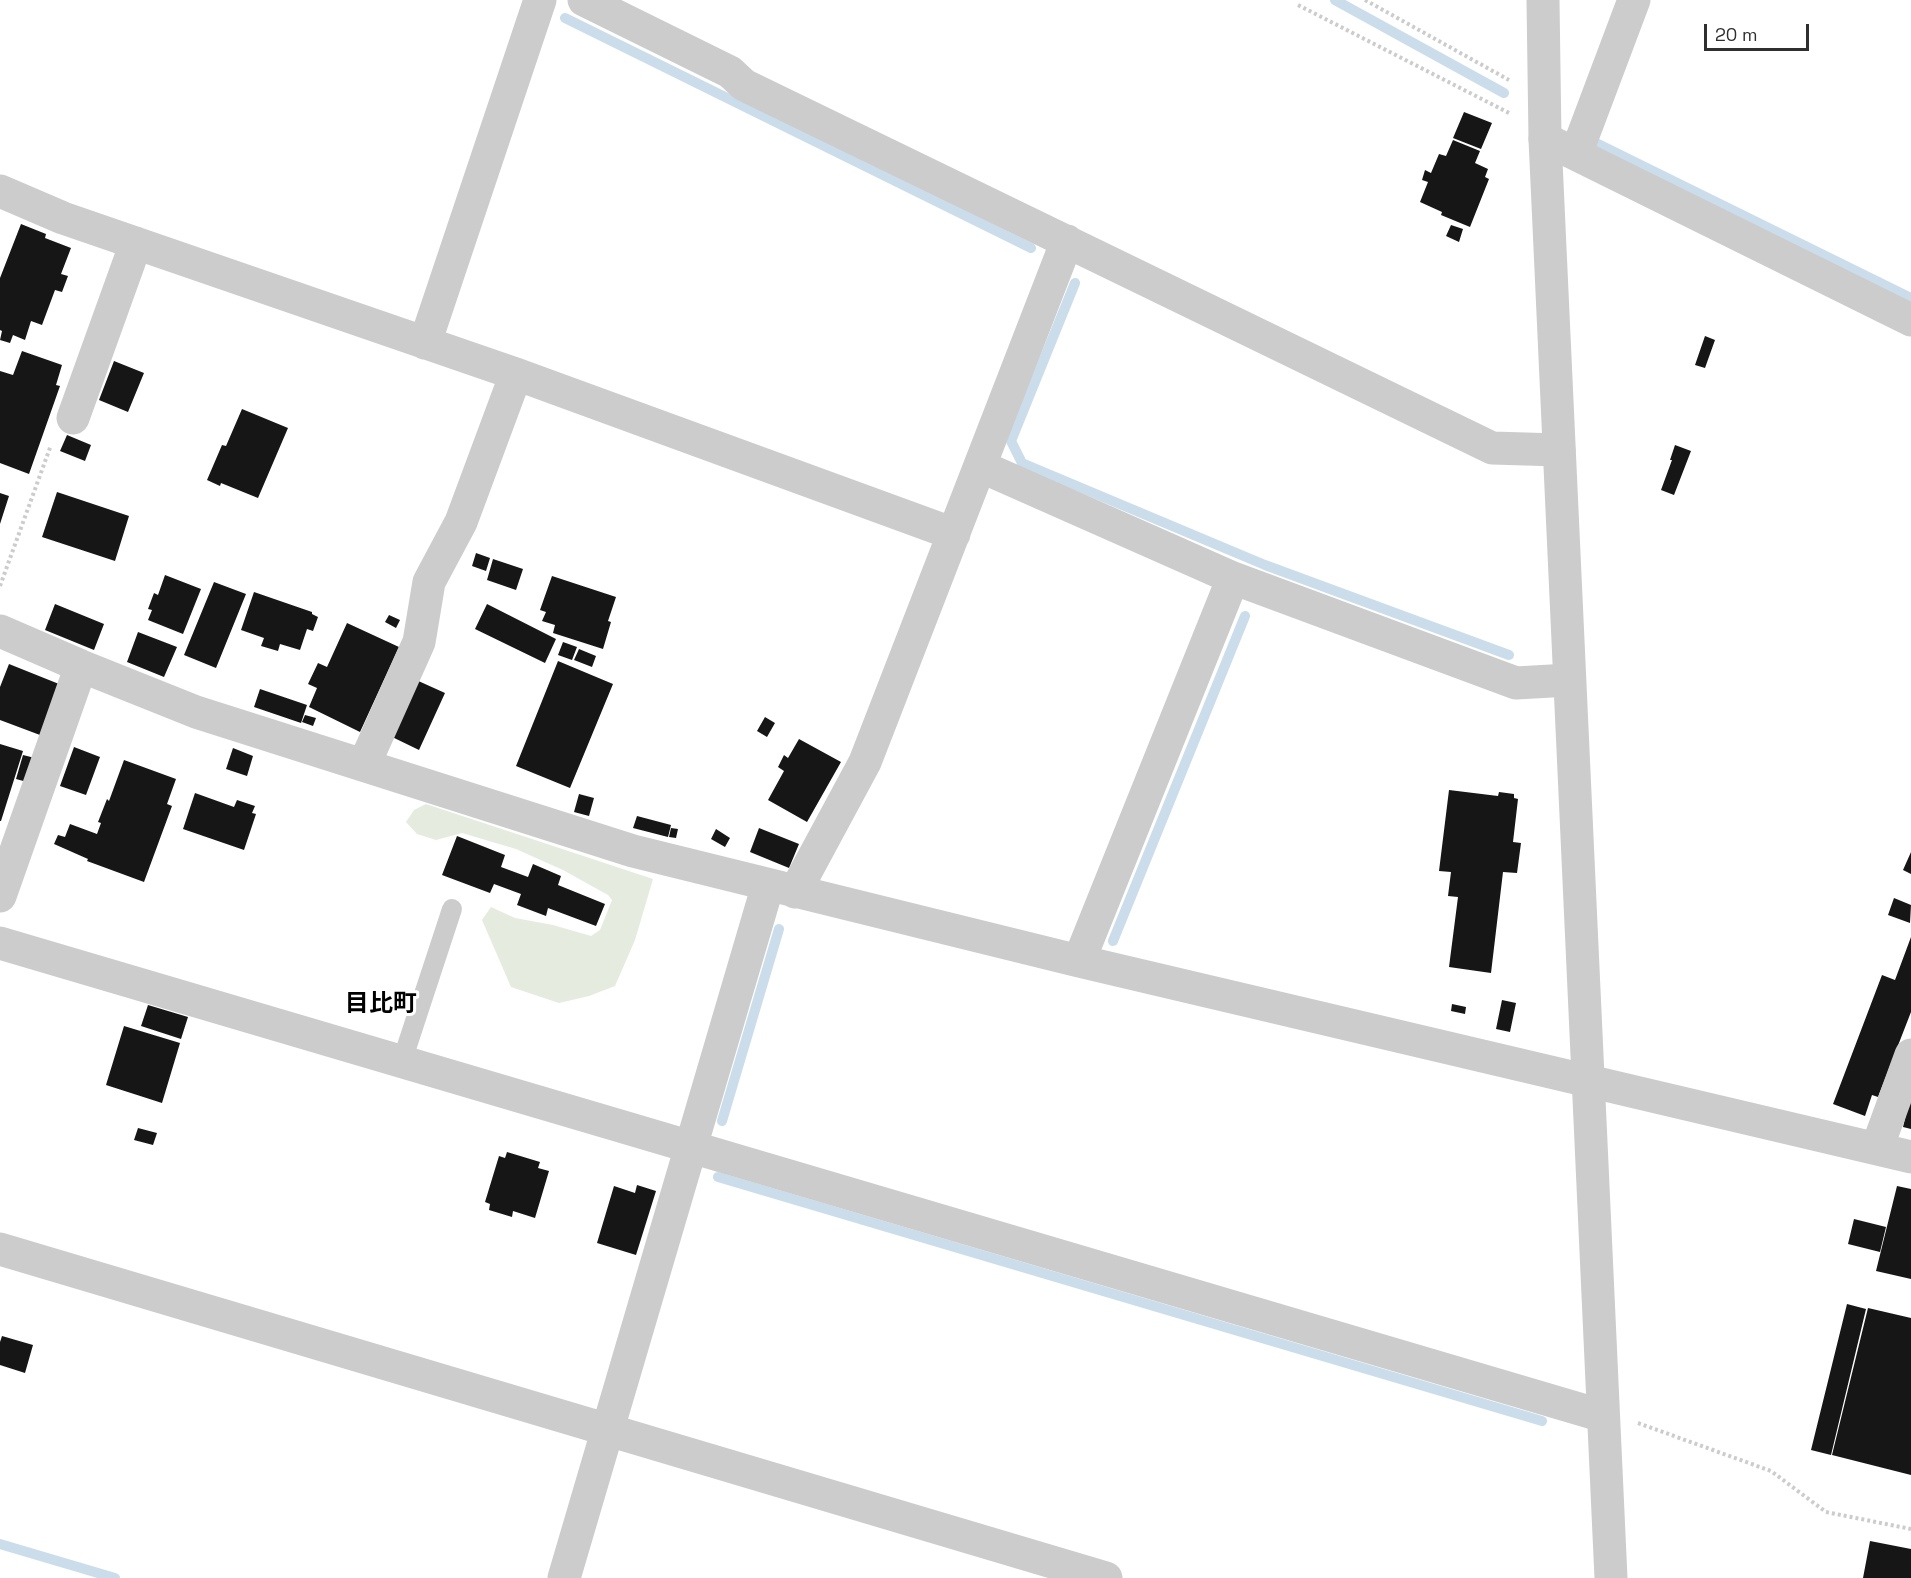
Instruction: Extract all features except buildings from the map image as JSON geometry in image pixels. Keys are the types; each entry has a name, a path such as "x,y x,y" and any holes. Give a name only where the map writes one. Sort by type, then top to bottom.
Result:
{"street":[{"path":"425,343 540,0"},
{"path":"584,0 730,72 744,85 1492,448 1558,450"},
{"path":"1543,0 1544,123 1558,450 1611,1578"},
{"path":"1576,154 1634,0"},
{"path":"1544,123 1576,154 1911,320"},
{"path":"0,191 63,218 516,374 954,534"},
{"path":"564,1578 691,1147 782,889 866,762 1067,241"},
{"path":"73,418 136,243"},
{"path":"364,765 419,642 429,582 461,522 516,374"},
{"path":"980,466 1233,578 1516,683 1569,680"},
{"path":"1079,961 1233,578"},
{"path":"0,630 81,666 196,712 633,851 1079,961 1911,1156"},
{"path":"0,896 81,666"},
{"path":"0,943 1603,1416"},
{"path":"1877,1148 1911,1055"},
{"path":"0,1249 1106,1578"}],"lane":[{"path":"402,1061 452,909"}],"path":[{"path":"1365,0 1544,123"},
{"path":"1298,5 1544,123"},
{"path":"0,586 58,425 73,418"},
{"path":"1603,1416 1636,1423 1771,1471 1826,1512 1911,1529"}],"shaded area":[{"path":"426,804 653,879 635,940 615,986 589,996 559,1003 511,987 482,920 491,907 515,918 553,925 591,936 600,930 612,900 608,895 563,870 516,849 462,833 436,840 417,834 406,822 414,810"}],"waterway":[{"path":"1335,0 1504,93"},
{"path":"565,18 1031,248"},
{"path":"1594,142 1911,298"},
{"path":"1075,283 1011,441 1022,463 1265,565 1509,655"},
{"path":"1113,941 1245,616"},
{"path":"722,1121 779,929"},
{"path":"718,1177 1542,1421"},
{"path":"0,1544 115,1578"}],"district":[{"name":"目比町","path":"381,1004"}]}
